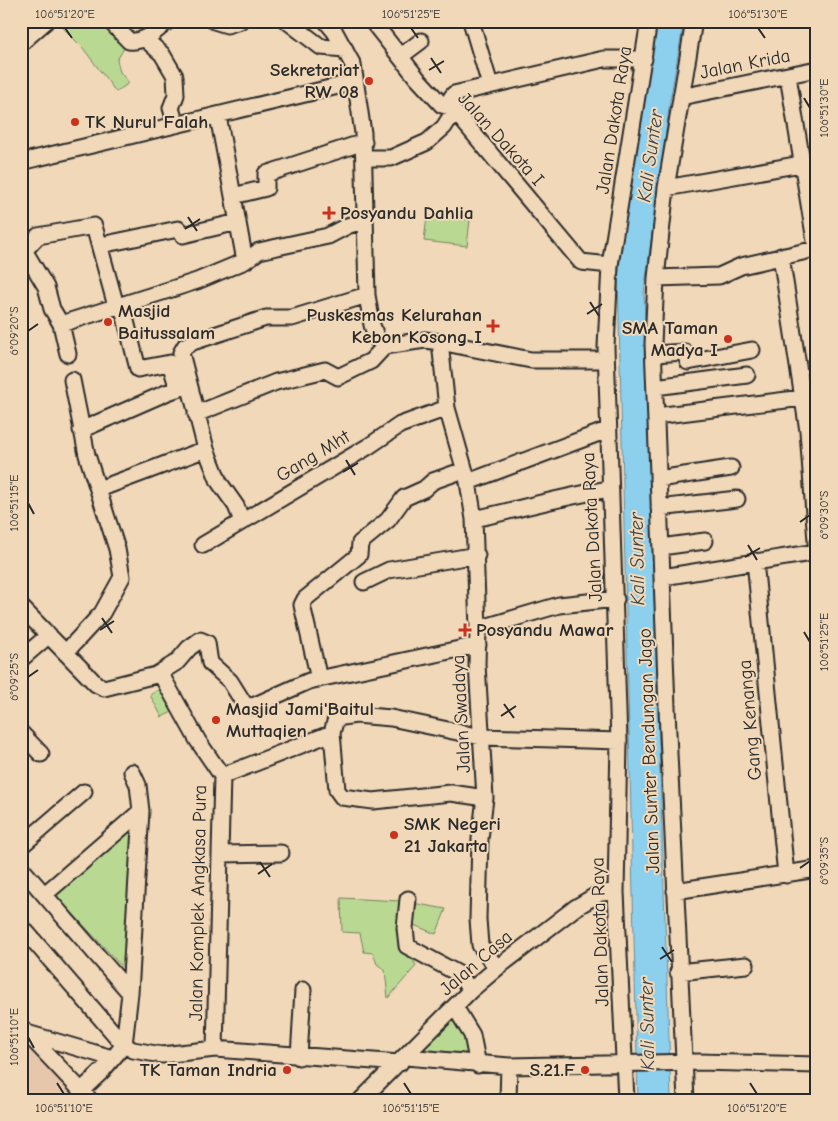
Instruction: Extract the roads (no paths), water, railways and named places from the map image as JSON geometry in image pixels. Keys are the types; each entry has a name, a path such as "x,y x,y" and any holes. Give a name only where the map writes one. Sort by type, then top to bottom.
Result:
{"street":[{"path":"21,43 46,21"},
{"path":"110,21 129,41 144,39 168,21"},
{"path":"214,21 227,25 240,21"},
{"path":"287,21 321,47 345,49"},
{"path":"326,21 345,49 353,65 364,142 367,296 372,325 378,339 384,346"},
{"name":"Jalan Dakota I","path":"372,21 442,105 450,107 581,262 610,265"},
{"path":"471,21 490,85"},
{"name":"Jalan Dakota Raya","path":"626,1100 627,1064 616,892 619,741 616,599 607,430 606,360 610,265 649,21"},
{"name":"Jalan Sunter Bendungan Jago","path":"686,1100 678,1062 678,972 654,354 656,278 666,188 694,21"},
{"path":"144,39 162,54 175,76 176,95 171,108 176,125"},
{"path":"401,56 422,41"},
{"path":"364,158 391,158 427,142 448,122 451,116 450,98 454,94 604,59 644,59"},
{"name":"Jalan Krida","path":"681,97 817,69"},
{"path":"656,278 719,276 741,266 781,256 816,251 788,76"},
{"path":"21,162 355,82"},
{"path":"218,116 245,261"},
{"path":"234,196 266,188 266,174 364,142"},
{"path":"666,188 801,164"},
{"path":"61,324 197,281 245,261 260,251 328,236 346,226 365,220"},
{"path":"101,245 178,229 183,235 238,222"},
{"path":"68,354 61,324 52,309 46,287 24,255 38,236 91,226 96,229 119,306 130,331 138,369 170,364 172,366 196,414 206,449 219,482 236,506 242,521"},
{"path":"663,577 817,553 812,430 803,398 781,256"},
{"path":"184,387 181,356 184,346 266,318 292,318 367,296"},
{"path":"196,414 276,382 325,370 338,377 371,361 384,346 426,340 531,360 606,360"},
{"name":"Jalan Swadaya","path":"440,342 447,408 466,476 474,519 477,555 481,737 485,798 480,840 478,919 480,944 497,968"},
{"path":"654,354 685,352 688,362 752,350"},
{"path":"655,387 747,375"},
{"path":"66,652 102,613 122,577 120,561 81,430 72,380"},
{"path":"81,430 184,387"},
{"path":"656,416 803,398"},
{"name":"Gang Mht","path":"203,546 345,461 400,425 421,415 447,408"},
{"path":"319,679 302,605 305,599 359,555 360,543 388,520 404,498 424,489 433,481 466,476 607,430"},
{"path":"99,489 206,449"},
{"path":"658,478 731,468"},
{"path":"474,519 554,502 569,495 610,489"},
{"path":"659,508 737,498"},
{"path":"661,547 705,541"},
{"path":"364,582 389,570 477,555"},
{"name":"Gang Kenanga","path":"756,561 786,875"},
{"path":"478,629 559,605 616,599"},
{"path":"21,607 96,684 104,688 156,675 177,662 189,648 200,640 207,643 210,663 230,681 245,705 253,706 309,681 478,645"},
{"path":"21,659 49,635"},
{"name":"Jalan Komplek Angkasa Pura","path":"156,675 163,678 166,682 198,741 222,776 215,1049"},
{"path":"485,798 451,793 373,801 342,797 338,790 332,733 336,718 356,715 392,718 481,737 619,741"},
{"path":"21,733 41,754"},
{"path":"222,776 332,733"},
{"path":"24,1030 85,1095 124,1045 130,993 141,811 138,785 132,772"},
{"path":"21,846 84,792"},
{"path":"45,894 141,811"},
{"path":"220,854 281,853"},
{"path":"21,868 130,993"},
{"path":"675,892 817,869"},
{"name":"Jalan Casa","path":"361,1100 376,1093 403,1060 471,990 497,968 575,908 600,893 616,892"},
{"path":"408,899 405,928 407,946 457,973 471,990"},
{"path":"21,926 124,1045 133,1050 162,1055 215,1049 299,1057 327,1056 509,1066 678,1062 817,1064"},
{"path":"678,972 746,965"},
{"path":"299,1057 303,990"},
{"path":"455,1007 472,1035 478,1065"},
{"path":"24,1030 112,1058"},
{"path":"508,1100 509,1066"}],"water":[{"name":"Kali Sunter","path":"653,21 684,21 670,101 644,293 671,1100 638,1100 618,278 639,100"}],"place":[{"name":"Sekretariat RW 08","path":"369,81"},
{"name":"TK Nurul Falah","path":"75,122"},
{"name":"Posyandu Dahlia","path":"329,213"},
{"name":"Masjid Baitussalam","path":"108,322"},
{"name":"Puskesmas Kelurahan Kebon Kosong I","path":"493,326"},
{"name":"SMA Taman Madya I","path":"728,339"},
{"name":"Posyandu Mawar","path":"465,630"},
{"name":"Masjid Jami'Baitul Muttaqien","path":"216,720"},
{"name":"SMK Negeri 21 Jakarta","path":"394,835"},
{"name":"TK Taman Indria","path":"287,1070"},
{"name":"S.21.F","path":"585,1070"}]}
